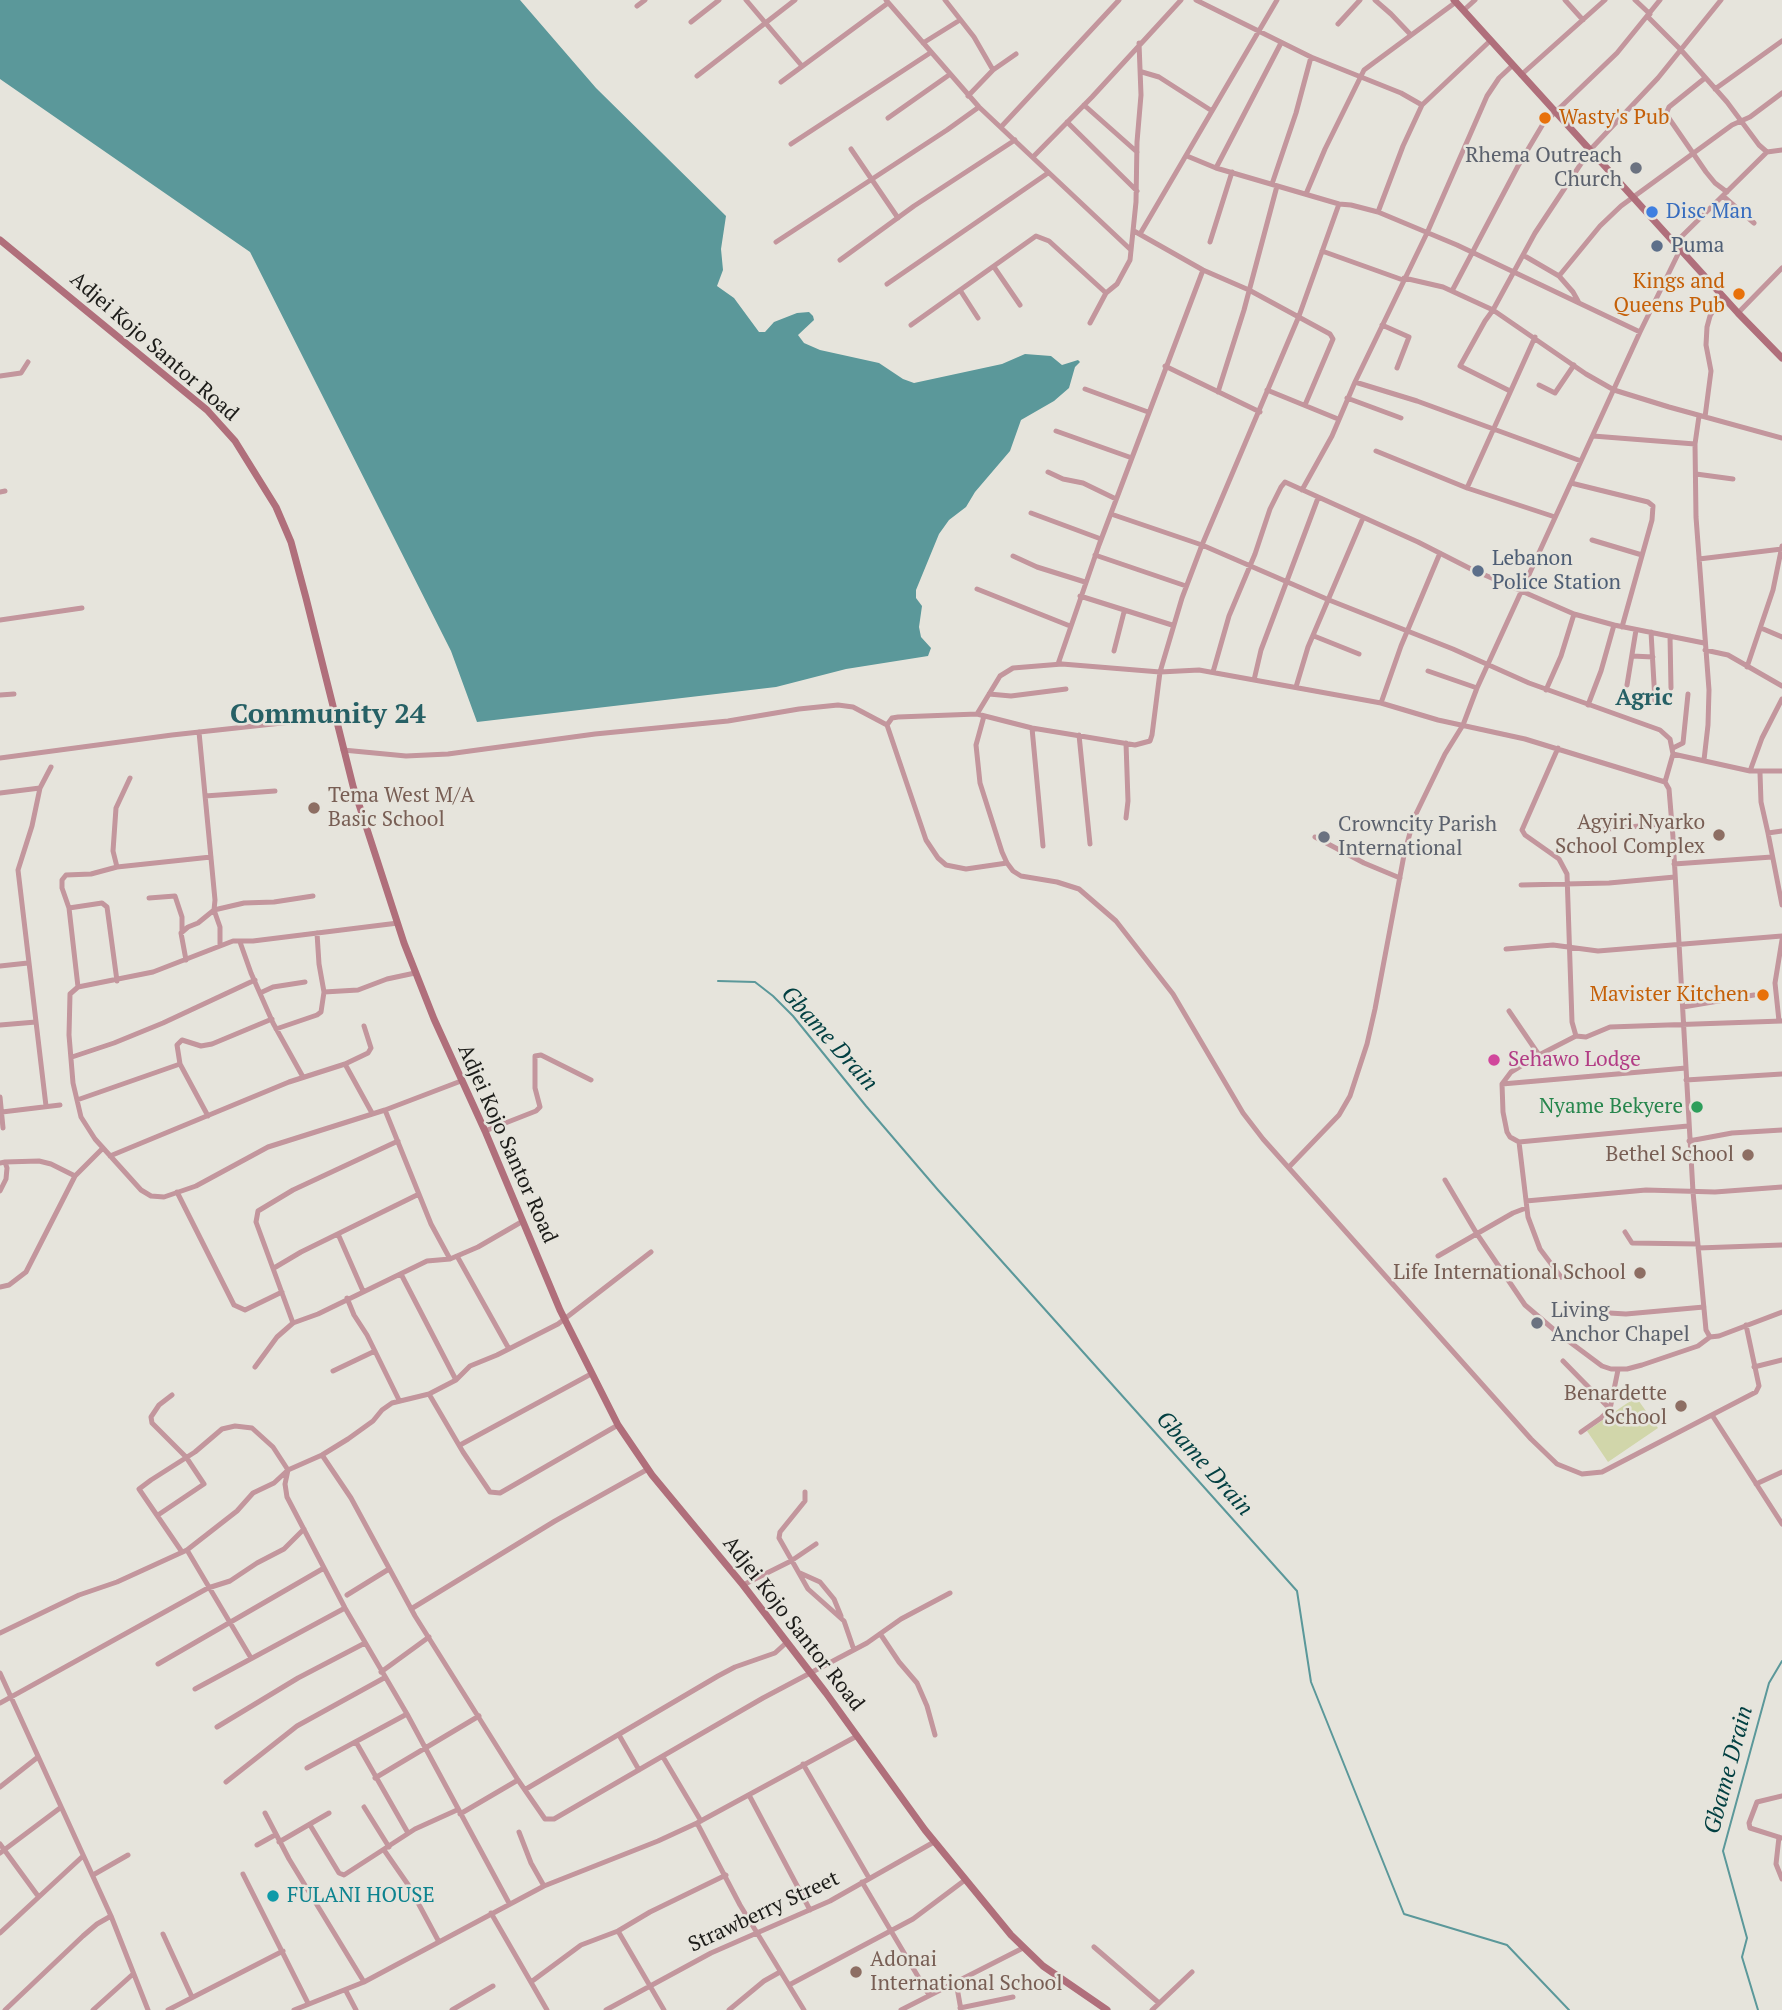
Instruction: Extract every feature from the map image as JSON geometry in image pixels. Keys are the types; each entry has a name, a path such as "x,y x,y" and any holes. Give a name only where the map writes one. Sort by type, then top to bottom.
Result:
{"street":[{"path":"637,6 645,0"},
{"path":"691,22 719,0"},
{"path":"746,0 802,66"},
{"path":"697,76 795,0"},
{"path":"945,0 974,37 993,71"},
{"path":"1001,127 1119,0"},
{"path":"1033,157 1181,0"},
{"path":"1196,0 1311,57 1401,93 1422,105"},
{"path":"1090,323 1107,293 1117,284 1124,272 1137,233 1186,156 1277,0"},
{"path":"1338,24 1360,0"},
{"path":"1375,0 1411,35"},
{"path":"1464,10 1475,0"},
{"path":"1565,0 1583,20"},
{"path":"1521,75 1605,0"},
{"path":"1635,0 1767,152"},
{"path":"1452,291 1543,124 1609,61 1660,0"},
{"path":"1510,391 1460,366 1535,233 1590,150 1658,78 1721,0"},
{"path":"781,82 887,1 968,96 1131,250"},
{"path":"1306,194 1364,70 1455,1 1722,296 1782,357"},
{"path":"923,43 960,20"},
{"path":"1378,212 1422,105 1491,40"},
{"path":"1715,89 1782,41"},
{"path":"1137,233 1137,152 1142,72 1139,43"},
{"path":"1216,168 1282,43"},
{"path":"791,144 930,53"},
{"path":"968,96 993,71 1016,54"},
{"path":"1218,392 1249,290 1274,185 1311,57"},
{"path":"1301,490 1332,436 1354,382 1427,233 1487,96 1499,78 1513,65"},
{"path":"1142,72 1159,77 1212,111"},
{"path":"888,118 949,75"},
{"path":"1705,78 1666,111 1668,118 1715,183 1754,223"},
{"path":"1559,276 1600,226 1634,198 1782,93"},
{"path":"1084,105 1137,152"},
{"path":"776,242 979,107"},
{"path":"1067,122 1137,191"},
{"path":"840,260 1015,140"},
{"path":"850,149 898,218"},
{"path":"1675,243 1767,152 1782,150"},
{"path":"1186,156 1216,168 1339,204 1378,212 1472,252 1640,332"},
{"path":"1210,243 1232,172"},
{"path":"887,284 1048,173"},
{"path":"887,724 892,718 898,717 976,714 1032,728 1126,743 1142,745 1150,741 1160,672 1172,625 1202,545 1299,316 1339,204"},
{"path":"1137,233 1203,270 1249,290 1330,334 1333,339 1305,405"},
{"path":"911,326 1033,237 1039,236 1049,241 1107,293"},
{"name":"Adjei Kojo Santor Road","path":"0,240 206,410 235,441 276,507 290,542 343,750 415,973 565,1319 618,1425 648,1469 743,1585 965,1880 1023,1948 1107,2010"},
{"path":"1289,1167 1339,1115 1350,1096 1367,1044 1399,878 1414,818 1444,754 1463,725 1477,688 1555,517 1680,250"},
{"path":"1322,251 1403,279 1452,291 1493,310 1614,390 1782,438"},
{"path":"1523,255 1559,276 1578,301"},
{"path":"994,267 1020,305"},
{"path":"1738,313 1782,268"},
{"path":"1058,664 1101,538 1203,270"},
{"path":"961,290 978,318"},
{"path":"1704,760 1709,711 1696,517 1695,444 1711,371 1706,345 1707,327 1722,296"},
{"path":"1381,325 1409,337 1397,368"},
{"path":"1467,488 1535,337"},
{"path":"0,376 21,373 28,362"},
{"path":"1539,385 1555,393 1574,365"},
{"path":"1165,366 1260,412"},
{"path":"1354,382 1417,401 1581,461"},
{"path":"1085,389 1149,412"},
{"path":"1267,390 1338,419"},
{"path":"1347,398 1401,418"},
{"path":"1056,431 1132,458"},
{"path":"1593,436 1695,444"},
{"path":"1376,451 1467,488 1555,517"},
{"path":"1048,472 1063,479 1083,483 1116,499"},
{"path":"1696,474 1733,479"},
{"path":"1213,672 1229,617 1270,509 1282,484 1289,483 1521,592 1574,614 1622,627 1704,643"},
{"path":"1571,483 1651,504 1653,509 1622,627"},
{"path":"1254,680 1261,650 1318,498"},
{"path":"1031,513 1101,538"},
{"path":"1111,514 1202,545 1546,690 1660,730 1670,739 1673,751 1665,782"},
{"path":"1296,687 1363,518"},
{"path":"1592,540 1642,555"},
{"path":"1699,559 1782,548 1761,628 1747,667"},
{"path":"1381,703 1407,631 1440,553"},
{"path":"1096,555 1186,586"},
{"path":"1013,556 1037,567 1085,582"},
{"path":"977,589 1070,626"},
{"path":"1080,596 1172,625"},
{"path":"0,620 82,608"},
{"path":"1114,651 1124,612"},
{"path":"1546,690 1561,656 1574,614"},
{"path":"1588,705 1614,625"},
{"path":"1761,628 1782,637"},
{"path":"1627,685 1636,630"},
{"path":"1651,632 1655,701"},
{"path":"1314,636 1359,654"},
{"path":"1670,636 1671,688"},
{"path":"1705,650 1728,655 1782,687"},
{"path":"1632,656 1653,657"},
{"path":"976,714 1000,676 1013,668 1058,664 1160,672 1213,672 1381,703 1438,720 1558,748 1665,782 1669,789 1672,823 1693,1192 1706,1330 1710,1337"},
{"path":"1429,671 1477,688"},
{"path":"989,694 1011,696 1066,689"},
{"path":"0,695 14,694"},
{"path":"1673,751 1683,743 1688,694"},
{"path":"1750,771 1762,738 1782,699"},
{"path":"343,750 406,756 448,754 461,750 728,721 838,705 853,708 887,724 926,840 938,858 955,868 979,868 1007,863"},
{"path":"984,716 976,745 980,783 1002,852 1013,872 1079,889 1116,921 1173,994 1243,1113 1531,1439 1557,1464 1582,1474 1602,1472 1759,1390 1746,1325"},
{"path":"0,758 199,732 337,718"},
{"path":"1032,728 1043,845"},
{"path":"199,732 214,910 220,927 220,945"},
{"path":"1079,735 1090,844"},
{"path":"1126,743 1126,818"},
{"path":"1558,748 1522,830 1559,859 1564,865 1569,884 1572,1022 1576,1036"},
{"path":"1673,751 1760,773 1782,771"},
{"path":"46,1106 18,870 40,788 51,767"},
{"path":"1760,773 1762,809 1782,905"},
{"path":"117,867 113,851 116,808 130,778"},
{"path":"0,793 40,788"},
{"path":"205,796 275,791"},
{"path":"1596,830 1672,823"},
{"path":"1768,833 1782,831"},
{"path":"1315,837 1353,858 1399,878"},
{"path":"78,987 69,908 62,888 62,880 66,875 211,857"},
{"path":"1674,864 1772,857"},
{"path":"1521,885 1675,877"},
{"path":"149,898 175,896 184,925 181,933 186,960"},
{"path":"181,933 214,910 244,903 313,896"},
{"path":"69,908 102,903 107,907 117,981"},
{"path":"398,923 233,941 153,972 78,987 69,994 73,1083 86,1128 146,1194 164,1197 197,1186 268,1147 385,1110 461,1080"},
{"path":"276,1029 321,1012 324,992 318,964 317,933"},
{"path":"1506,949 1543,945 1598,951 1782,938 1775,983 1781,1021 1683,1023 1603,1029 1586,1037 1576,1036 1539,1055 1511,1072 1502,1084 1507,1132 1519,1142 1688,1126"},
{"path":"240,942 276,1029 303,1077"},
{"path":"0,966 28,963"},
{"path":"324,992 358,990 387,979 415,973"},
{"path":"72,1057 163,1023 255,980"},
{"path":"261,993 273,987 305,982"},
{"path":"1683,1007 1754,995"},
{"path":"1509,1011 1539,1055"},
{"path":"208,1116 180,1063 177,1045 182,1040 201,1046 212,1044 272,1019"},
{"path":"0,1025 36,1021"},
{"path":"110,1156 368,1053 371,1048 364,1026"},
{"path":"485,1131 540,1107 535,1084 535,1056 541,1055 591,1080"},
{"path":"77,1100 180,1063"},
{"path":"345,1064 372,1113"},
{"path":"1502,1084 1686,1068"},
{"path":"1686,1080 1782,1074"},
{"path":"0,1097 3,1128"},
{"path":"2,1112 60,1105"},
{"path":"385,1110 419,1194 450,1259"},
{"path":"1689,1141 1731,1133 1782,1130"},
{"path":"293,1323 256,1222 258,1211 293,1190 398,1141"},
{"path":"1519,1142 1526,1208 1535,1238 1561,1277"},
{"path":"0,1287 9,1285 26,1272 75,1176 103,1148"},
{"path":"0,1191 6,1179 3,1162 39,1161 75,1176"},
{"path":"1445,1180 1477,1234 1525,1305 1602,1366 1618,1370 1642,1365 1698,1346 1710,1337 1782,1312"},
{"path":"1526,1201 1646,1190 1693,1192 1782,1187"},
{"path":"177,1192 234,1305 245,1310 282,1292"},
{"path":"274,1268 419,1194"},
{"path":"1438,1256 1526,1208"},
{"path":"255,1367 277,1337 293,1323 318,1314 427,1261 450,1259 478,1247 523,1221"},
{"path":"1625,1232 1629,1240 1639,1244 1782,1245"},
{"path":"338,1234 363,1291"},
{"path":"0,1633 79,1595 117,1582 184,1551 237,1511 253,1493 274,1483 288,1470 322,1455 348,1439 373,1421 382,1410 399,1401 429,1394 456,1380 470,1366 565,1319 651,1252"},
{"path":"457,1256 509,1349"},
{"path":"401,1273 456,1380"},
{"path":"347,1298 399,1401"},
{"path":"1593,1312 1633,1314 1704,1307"},
{"path":"333,1371 375,1351"},
{"path":"1754,1367 1782,1360"},
{"path":"1563,1361 1610,1409"},
{"path":"1581,1432 1610,1409 1618,1370"},
{"path":"460,1445 591,1374"},
{"path":"429,1394 491,1492 500,1493 618,1425"},
{"path":"158,1515 204,1484 186,1457 152,1423 151,1417 155,1411 172,1395"},
{"path":"1712,1415 1782,1524"},
{"path":"251,1658 214,1595 139,1489 195,1452 222,1429 235,1426 252,1428 273,1447 288,1470 285,1484 287,1497 345,1608 407,1714 509,1903"},
{"path":"322,1455 351,1497 411,1609 545,1819 554,1819 950,1593"},
{"path":"411,1609 555,1521 648,1469"},
{"path":"1756,1484 1782,1472"},
{"path":"805,1492 804,1501 779,1535 808,1589 841,1616"},
{"path":"0,1703 208,1588 229,1581 284,1549 304,1530"},
{"path":"743,1585 791,1561 816,1544"},
{"path":"158,1664 324,1568"},
{"path":"347,1595 389,1569"},
{"path":"800,1573 820,1582 834,1599 848,1626 854,1650"},
{"path":"195,1689 345,1608"},
{"path":"881,1634 899,1662 914,1677 927,1706 935,1735"},
{"path":"381,1672 429,1637"},
{"path":"217,1727 298,1678 365,1643"},
{"path":"526,1789 718,1676 775,1653 786,1643"},
{"path":"0,1673 93,1875 148,2010"},
{"path":"226,1782 297,1726 384,1678"},
{"path":"307,1768 407,1714"},
{"path":"375,1778 478,1716"},
{"path":"619,1735 639,1770"},
{"path":"294,2010 346,1991 544,1886 699,1822 857,1736"},
{"path":"356,1742 408,1833"},
{"path":"0,1787 38,1757"},
{"path":"663,1757 740,1905 804,2010"},
{"path":"803,1764 869,1878"},
{"path":"310,1825 341,1875 408,1833 459,1812 518,1780"},
{"path":"750,1795 810,1910"},
{"path":"1782,1796 1758,1802 1749,1823 1750,1828 1780,1837 1776,1864 1782,1880"},
{"path":"364,1807 439,1941"},
{"path":"38,1896 1,1849 60,1808"},
{"path":"265,1813 279,1842 364,1982"},
{"path":"279,1842 329,1813"},
{"path":"519,1832 531,1863 544,1886"},
{"path":"257,1846 275,1835"},
{"name":"Strawberry Street","path":"606,2010 721,1948 810,1910 934,1842"},
{"path":"93,1875 128,1854"},
{"path":"0,1933 83,1856"},
{"path":"243,1874 308,2003"},
{"path":"531,1982 569,1952 618,1931 650,1912 726,1875"},
{"path":"789,1985 913,1919 965,1880"},
{"path":"862,1882 929,1996"},
{"path":"491,1913 547,2010"},
{"path":"5,2010 91,1929 111,1916"},
{"path":"618,1931 664,2010"},
{"path":"163,1934 192,1997"},
{"path":"1094,1947 1159,2003"},
{"path":"901,2010 1023,1948"},
{"path":"168,2010 283,1951"},
{"path":"729,2010 764,1981 780,1972"},
{"path":"1153,2010 1192,1972"},
{"path":"93,2010 133,1974"},
{"path":"956,1982 960,2009 975,2003 1013,1997"},
{"path":"452,2010 492,1986"},
{"path":"346,1991 356,2010"}],"green space":[{"path":"1636,1397 1658,1428 1608,1462 1587,1431"}],"water":[{"path":"0,0 520,0 596,88 726,216 721,249 723,270 717,286 734,298 759,332 765,332 774,322 797,313 809,312 814,320 798,335 804,343 820,350 879,363 914,383 1002,364 1025,354 1051,356 1062,365 1078,360 1080,362 1075,367 1069,388 1054,401 1021,420 1010,451 975,492 966,507 949,520 939,534 916,590 916,598 922,606 919,627 921,637 931,648 928,656 846,669 776,687 477,722 451,651 250,252 0,79"}],"waterway":[{"name":"Gbame Drain","path":"718,981 755,982 793,1016 938,1190 1297,1591 1311,1682 1404,1914 1507,1945 1569,2010"},
{"name":"Gbame Drain","path":"1758,2010 1742,1957 1747,1938 1723,1851 1769,1683 1782,1661"}],"place":[{"name":"Wasty's Pub","path":"1545,118"},
{"name":"Rhema Outreach Church","path":"1636,168"},
{"name":"Disc Man","path":"1652,212"},
{"name":"Puma","path":"1657,246"},
{"name":"Kings and Queens Pub","path":"1739,294"},
{"name":"Lebanon Police Station","path":"1478,571"},
{"name":"Tema West M/A Basic School","path":"314,808"},
{"name":"Agyiri Nyarko School Complex","path":"1719,835"},
{"name":"Crowncity Parish International","path":"1324,837"},
{"name":"Mavister Kitchen","path":"1763,995"},
{"name":"Sehawo Lodge","path":"1494,1060"},
{"name":"Nyame Bekyere","path":"1697,1107"},
{"name":"Bethel School","path":"1748,1155"},
{"name":"Life International School","path":"1640,1273"},
{"name":"Living Anchor Chapel","path":"1537,1323"},
{"name":"Benardette School","path":"1681,1406"},
{"name":"FULANI HOUSE","path":"273,1896"},
{"name":"Adonai International School","path":"856,1972"}],"district":[{"name":"Agric","path":"1644,698"},
{"name":"Community 24","path":"328,715"}]}
